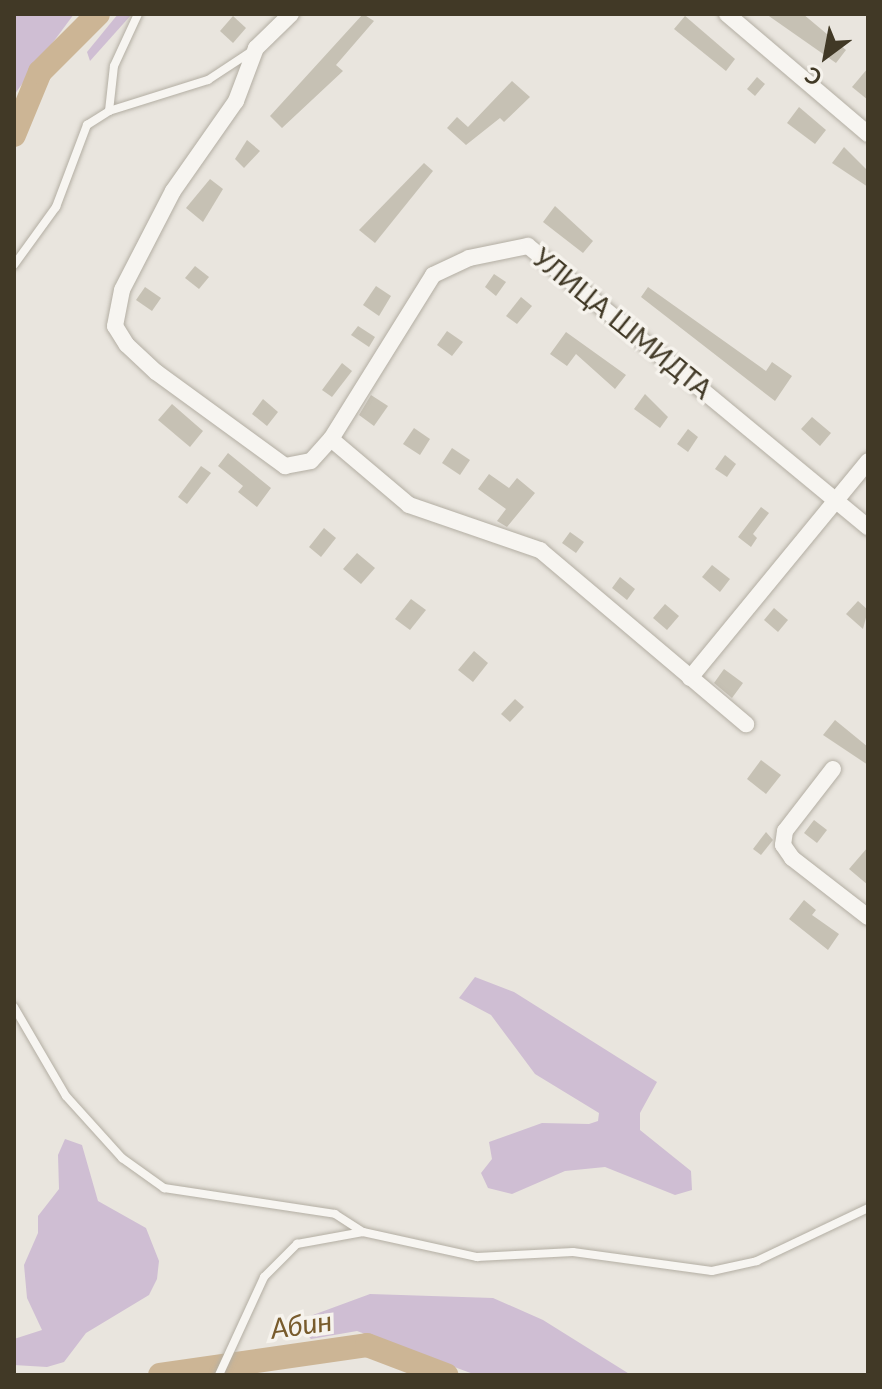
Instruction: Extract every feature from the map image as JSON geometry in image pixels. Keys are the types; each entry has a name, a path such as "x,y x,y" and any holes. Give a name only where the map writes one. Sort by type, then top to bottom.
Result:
{"street":[{"path":"291,14 256,48 236,101 173,191 122,290 115,326 127,345 156,372 285,466 311,461 331,439 409,505 540,550 746,724"},
{"path":"727,14 868,134"},
{"name":"УЛИЦА ШМИДТА","path":"331,439 433,275 469,258 528,246 868,527"},
{"path":"690,678 868,461"},
{"path":"833,769 785,831 783,845 792,858 868,917"}],"lane":[{"path":"109,111 114,66 138,14"},
{"path":"14,265 56,207 87,125 109,111 208,80 256,48"},
{"path":"14,1007 66,1096 122,1158 164,1188 335,1214 363,1232 477,1257 573,1252 712,1271 757,1261 868,1208"},
{"path":"219,1375 264,1277 297,1244 363,1232"}],"shaded area":[{"path":"14,14 74,14 14,95"},
{"path":"118,14 132,14 90,61 87,52"},
{"path":"475,977 514,992 657,1082 640,1113 640,1130 691,1171 692,1190 675,1195 605,1167 565,1171 512,1194 488,1188 481,1173 492,1159 489,1142 542,1123 589,1124 598,1121 599,1113 535,1074 491,1015 459,998"},
{"path":"65,1139 82,1145 98,1201 146,1228 159,1261 157,1279 149,1295 86,1333 64,1362 47,1367 14,1365 14,1339 42,1330 27,1298 24,1265 38,1233 38,1216 59,1189 58,1155"},
{"path":"370,1294 493,1298 543,1320 631,1375 476,1375 357,1331 311,1339 294,1322"}],"building":[{"path":"363,14 374,21 336,65 343,71 282,128 270,116"},
{"path":"766,14 803,14 846,50 836,63"},
{"path":"233,16 246,28 233,43 220,31"},
{"path":"685,16 735,59 726,71 674,29"},
{"path":"868,68 868,100 852,87"},
{"path":"757,77 765,84 755,96 747,89"},
{"path":"512,81 530,97 504,122 500,118 466,145 447,128 457,117 468,127"},
{"path":"799,107 826,130 815,144 787,123"},
{"path":"247,140 260,151 244,168 235,159"},
{"path":"844,147 868,171 868,187 832,163"},
{"path":"424,163 433,171 375,243 359,230"},
{"path":"210,179 223,189 203,222 186,208"},
{"path":"555,206 593,241 583,253 543,222"},
{"path":"195,266 209,277 199,289 185,278"},
{"path":"494,274 506,282 496,296 485,287"},
{"path":"376,286 391,296 379,316 363,305"},
{"path":"145,287 161,298 152,311 136,300"},
{"path":"648,287 766,371 772,362 792,376 775,401 641,297"},
{"path":"521,297 532,306 517,324 506,316"},
{"path":"358,326 375,337 369,347 351,335"},
{"path":"447,331 463,342 452,356 437,345"},
{"path":"566,332 626,375 615,389 576,354 567,366 550,354"},
{"path":"342,363 352,371 332,397 322,390"},
{"path":"645,394 668,417 660,428 634,409"},
{"path":"371,395 388,406 374,426 359,415"},
{"path":"263,399 278,412 267,426 252,414"},
{"path":"172,404 203,431 190,447 158,420"},
{"path":"812,417 831,433 820,446 801,429"},
{"path":"414,428 430,439 420,455 403,444"},
{"path":"688,429 698,437 688,452 677,444"},
{"path":"452,448 470,460 460,475 442,463"},
{"path":"228,453 271,488 257,507 238,492 243,486 218,466"},
{"path":"725,455 736,464 727,477 715,469"},
{"path":"201,466 211,473 187,504 178,497"},
{"path":"489,474 509,488 517,478 535,493 507,527 497,521 506,509 478,489"},
{"path":"761,507 769,513 753,534 757,538 751,547 738,537"},
{"path":"324,528 336,538 321,557 309,547"},
{"path":"570,532 584,542 576,553 562,543"},
{"path":"357,553 375,568 361,584 343,569"},
{"path":"712,565 730,579 720,592 702,577"},
{"path":"620,577 635,589 627,600 612,588"},
{"path":"411,599 426,610 410,630 395,619"},
{"path":"858,601 868,610 863,629 846,614"},
{"path":"665,604 679,616 667,630 653,618"},
{"path":"774,608 788,620 778,632 764,620"},
{"path":"474,651 488,663 473,682 458,670"},
{"path":"724,669 743,683 732,698 714,683"},
{"path":"515,699 524,707 510,722 501,714"},
{"path":"835,720 868,747 868,765 823,735"},
{"path":"761,760 781,775 766,794 747,779"},
{"path":"814,820 827,830 817,843 804,833"},
{"path":"766,832 773,840 761,855 753,849"},
{"path":"868,847 868,885 849,869"},
{"path":"804,900 816,910 812,915 839,934 828,950 789,919"}],"waterway":[{"name":"Абин","path":"14,135 40,72 98,14"},
{"name":"Абин","path":"160,1375 367,1345 446,1375"}]}
